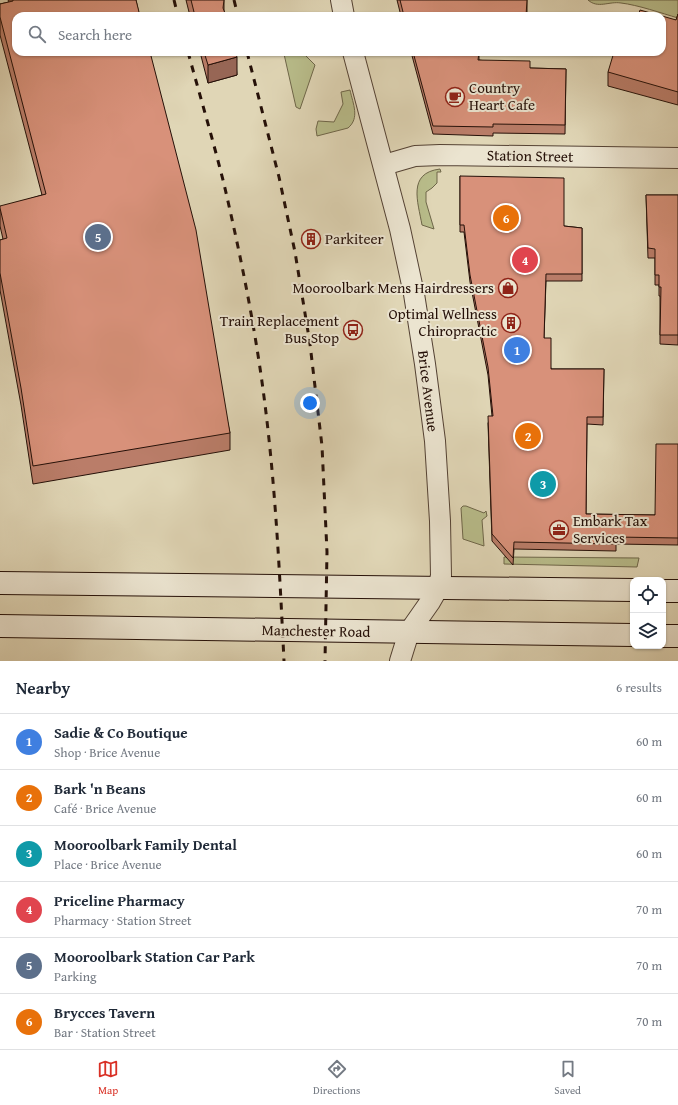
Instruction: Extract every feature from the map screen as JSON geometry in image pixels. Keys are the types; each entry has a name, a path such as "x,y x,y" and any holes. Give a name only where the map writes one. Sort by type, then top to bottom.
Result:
{"main road":[{"path":"0,583 630,590"},
{"path":"666,591 678,591"},
{"name":"Manchester Road","path":"0,626 630,635"},
{"path":"666,636 678,636"}],"street":[{"path":"341,0 343,12"},
{"name":"Brice Avenue","path":"354,56 400,229 414,294 431,406 442,562 441,576 438,588 409,632 400,661"},
{"name":"Station Street","path":"384,165 415,156 440,155 678,158"}],"green space":[{"path":"588,0 678,0 678,18 666,14 666,12 659,12 628,4 592,3"},
{"path":"284,56 306,56 315,65 300,109 296,107"},
{"path":"350,90 355,110 352,124 348,128 317,136 316,129 318,121 334,122 343,104 341,92"},
{"path":"440,169 441,172 437,172 437,183 426,192 426,202 434,229 422,225 418,207 417,190 419,182 423,176"},
{"path":"463,506 484,513 486,511 487,516 482,520 484,546 463,539 461,508"},
{"path":"504,557 639,558 637,567 504,564"}],"building":[{"path":"136,0 139,12 12,12 12,56 151,56 196,230 230,433 33,466 21,388 0,273 0,240 7,238 0,206 46,194 0,17 0,4 13,1"},
{"path":"191,0 224,0 223,8 224,12 194,12"},
{"path":"400,0 527,0 526,12 403,12"},
{"path":"678,14 678,92 608,72 613,56 666,56 666,17 676,20"},
{"path":"205,56 237,57 208,65"},
{"path":"414,56 478,56 478,60 530,61 530,68 566,69 565,125 493,124 493,127 433,126"},
{"path":"460,176 564,178 564,226 582,228 582,274 546,274 544,338 551,338 551,369 604,369 603,417 587,417 586,514 655,515 656,444 678,444 678,538 616,537 616,544 514,542 513,558 492,534 488,416 493,416 488,367 470,275 464,225 460,225"},
{"path":"646,195 678,195 678,335 660,335 661,287 659,287 659,275 655,275 655,249 648,248"}],"railway":[{"path":"174,0 177,12"},
{"path":"234,0 237,12"},
{"path":"189,56 211,134 234,226 251,312 264,393 278,546 284,661"},
{"path":"248,56 279,177 295,252 310,344 322,446 327,552 325,661"}],"place":[{"name":"Country Heart Cafe","path":"455,97"},
{"name":"Brycces Tavern","path":"506,218"},
{"name":"Mooroolbark Station Car Park","path":"98,237"},
{"name":"Parkiteer","path":"311,239"},
{"name":"Priceline Pharmacy","path":"525,260"},
{"name":"Mooroolbark Mens Hairdressers","path":"508,288"},
{"name":"Optimal Wellness Chiropractic","path":"511,323"},
{"name":"Train Replacement Bus Stop","path":"353,330"},
{"name":"Sadie & Co Boutique","path":"517,350"},
{"name":"Bark 'n Beans","path":"528,436"},
{"name":"Mooroolbark Family Dental","path":"543,484"},
{"name":"Embark Tax Services","path":"559,530"}]}
